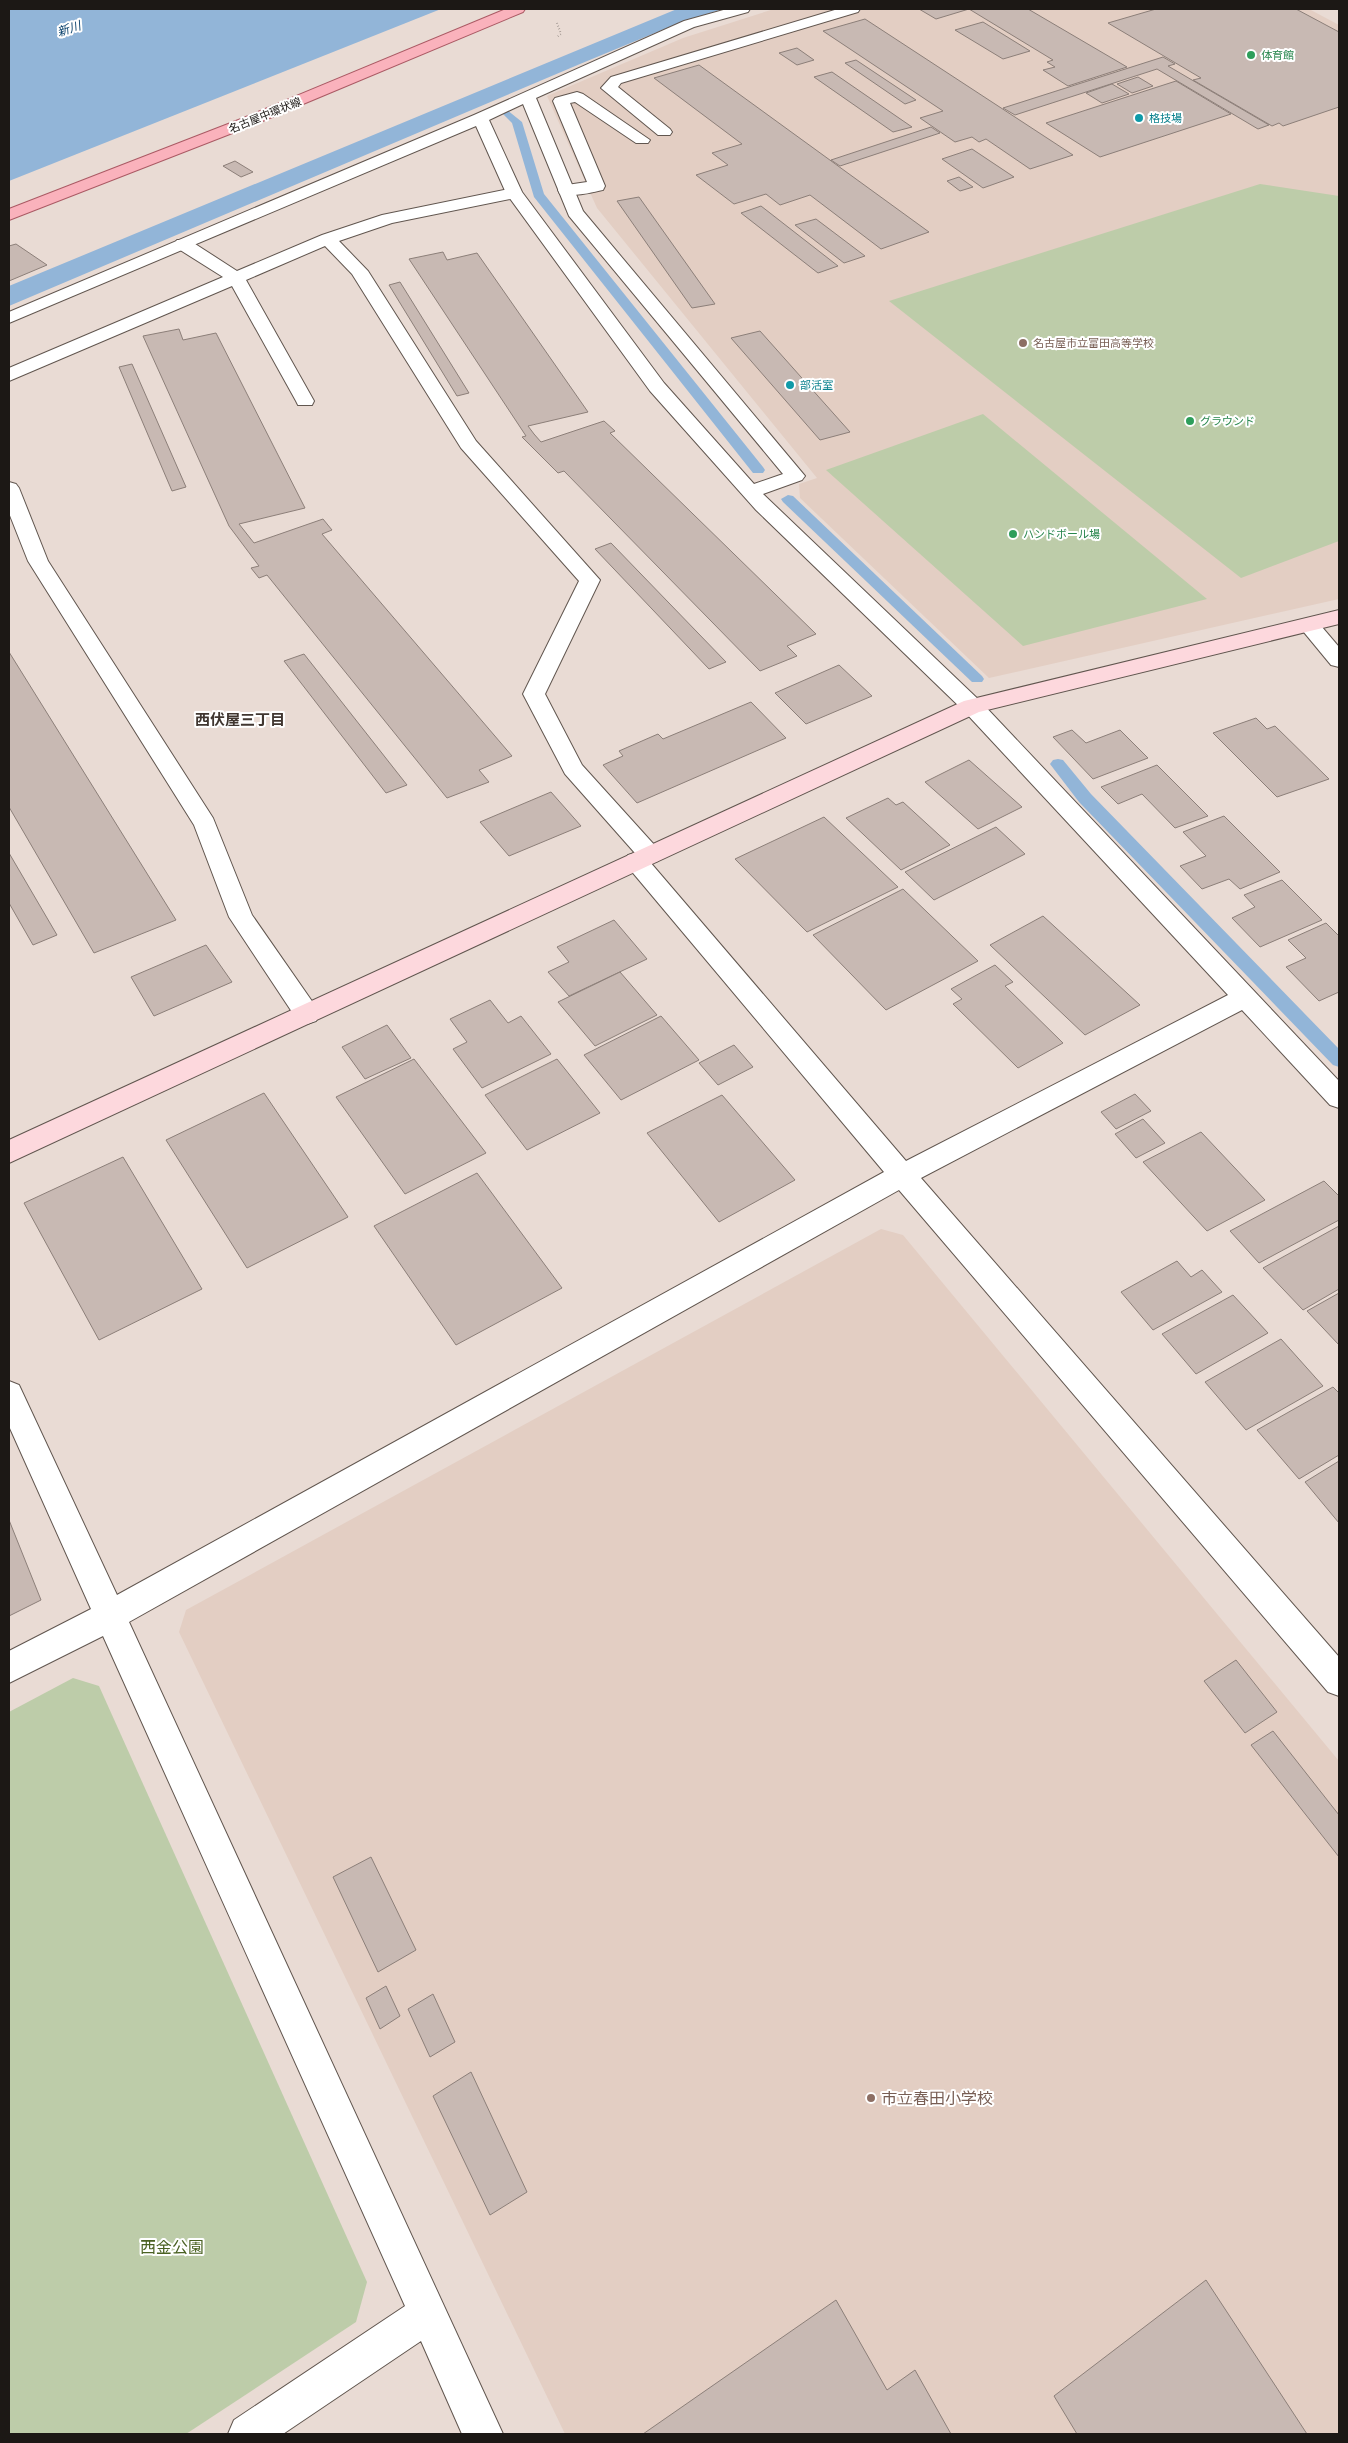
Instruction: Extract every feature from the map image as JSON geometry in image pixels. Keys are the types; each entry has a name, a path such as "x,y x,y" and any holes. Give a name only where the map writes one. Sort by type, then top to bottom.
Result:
{"main road":[{"name":"名古屋中環状線","path":"9,215 247,122 518,9"}],"street":[{"path":"9,318 528,98 689,24 743,9"},
{"path":"664,132 609,88 616,80 853,9"},
{"path":"566,190 597,186 561,101 577,97 642,140"},
{"path":"528,98 575,212 795,476 750,492"},
{"path":"480,118 514,193 657,387 750,492 972,706 1339,1098"},
{"path":"9,375 328,239 388,220 514,193"},
{"path":"328,239 359,271 468,444 590,580 534,694 573,769 643,858 902,1175 1339,1681"},
{"path":"183,244 236,278 306,401"},
{"path":"9,488 38,561 205,824 241,917 307,1014"},
{"path":"9,1152 972,706 1339,617"},
{"path":"1309,625 1339,660"},
{"path":"9,1668 111,1615 902,1175 1244,998"},
{"path":"9,1394 483,2434"},
{"path":"248,2434 427,2314"}],"shaded area":[{"name":"名古屋市立富田高等学校","path":"774,9 1309,9 1339,25 1339,599 989,678 800,498 799,484 817,478 597,208 547,96 683,38"},
{"name":"市立春田小学校","path":"881,1229 903,1235 1339,1761 1339,2434 565,2434 179,1632 186,1610"}],"green space":[{"name":"グラウンド","path":"1260,184 1339,196 1339,541 1241,578 889,301"},
{"name":"ハンドボール場","path":"983,414 1207,599 1023,646 826,470"},
{"name":"西金公園","path":"73,1678 99,1686 367,2282 356,2322 186,2434 9,2434 9,1712"}],"water":[{"name":"新川","path":"9,9 441,9 9,181"},
{"path":"677,9 723,9 679,23 580,64 9,306 9,286"}],"building":[{"path":"919,9 969,9 936,19"},
{"path":"969,9 1028,9 1127,67 1068,86 1043,70 1055,67 1047,62 1053,60"},
{"name":"体育館","path":"1156,9 1296,9 1339,32 1339,107 1283,126 1279,123 1272,126 1193,80 1201,78 1108,23"},
{"path":"865,19 1073,155 1030,169 986,139 979,142 972,137 955,142 920,118 943,111 823,31"},
{"path":"983,22 1030,51 1003,59 955,30"},
{"path":"797,48 814,60 797,65 779,53"},
{"path":"1163,57 1175,64 1168,66 1269,125 1258,129 1157,69 1015,115 1003,108"},
{"path":"856,60 916,100 905,104 845,63"},
{"path":"699,65 929,232 881,249 810,195 780,205 766,194 734,204 696,175 728,165 712,153 742,144 654,78"},
{"path":"832,72 912,127 893,132 814,77"},
{"path":"1138,77 1153,86 1132,93 1117,84"},
{"name":"格技場","path":"1176,81 1231,114 1100,157 1046,123"},
{"path":"1112,84 1129,94 1102,103 1086,93"},
{"path":"931,127 940,133 840,166 831,160"},
{"path":"972,149 1014,177 983,188 942,159"},
{"path":"235,161 253,172 241,177 223,166"},
{"path":"959,177 973,187 960,191 947,181"},
{"path":"639,197 715,304 692,308 617,201"},
{"path":"761,206 838,266 818,273 741,213"},
{"path":"816,219 865,256 844,263 795,225"},
{"path":"16,244 47,265 9,281 9,246"},
{"path":"443,252 447,260 477,253 588,412 528,426 541,442 604,421 615,431 610,433 816,634 787,646 797,656 760,671 564,471 558,473 522,437 526,436 409,259"},
{"path":"400,282 469,393 457,396 389,285"},
{"path":"179,329 183,340 216,333 305,508 239,524 254,543 323,519 332,530 322,534 512,756 479,770 489,782 447,798 267,575 259,578 251,568 259,566 229,526 143,336"},
{"name":"部活室","path":"760,331 850,432 820,440 731,338"},
{"path":"132,364 186,487 172,491 119,367"},
{"path":"611,543 726,662 709,669 595,549"},
{"path":"9,652 176,920 94,953 9,807"},
{"path":"304,654 407,785 386,793 284,661"},
{"path":"839,665 872,696 806,724 775,693"},
{"path":"751,702 786,738 637,803 603,765 623,756 619,751 658,734 663,739"},
{"path":"1256,718 1267,729 1275,726 1329,779 1277,797 1213,733"},
{"path":"1072,730 1086,743 1120,730 1148,758 1093,779 1053,737"},
{"path":"969,760 1022,807 978,829 925,782"},
{"path":"1157,765 1208,816 1175,828 1142,794 1118,804 1101,787"},
{"path":"551,792 581,826 509,856 480,822"},
{"path":"888,798 896,805 903,802 950,845 901,870 846,818"},
{"path":"1224,816 1280,872 1240,889 1229,879 1202,889 1180,866 1206,856 1183,832"},
{"path":"824,817 898,887 807,932 735,859"},
{"path":"996,827 1025,854 934,900 905,872"},
{"path":"9,853 57,935 33,945 9,903"},
{"path":"1282,880 1322,920 1260,947 1232,918 1255,907 1244,895"},
{"path":"903,889 978,961 886,1010 813,935"},
{"path":"1043,916 1140,1005 1085,1035 990,945"},
{"path":"614,920 647,959 569,996 548,972 569,962 557,947"},
{"path":"1326,923 1339,936 1339,992 1319,1001 1286,967 1306,958 1288,940"},
{"path":"206,945 232,982 154,1016 131,977"},
{"path":"995,965 1013,982 1005,986 1063,1043 1018,1068 953,1004 962,999 951,989"},
{"path":"620,972 657,1015 595,1046 558,1002"},
{"path":"490,1000 508,1023 521,1016 551,1054 482,1088 453,1049 467,1042 450,1019"},
{"path":"661,1016 699,1060 621,1100 584,1055"},
{"path":"387,1025 411,1058 365,1079 342,1047"},
{"path":"734,1045 753,1067 718,1085 699,1063"},
{"path":"414,1059 486,1153 405,1194 336,1097"},
{"path":"557,1059 600,1113 527,1150 485,1095"},
{"path":"264,1093 348,1217 247,1268 166,1140"},
{"path":"1135,1094 1151,1111 1116,1129 1101,1112"},
{"path":"722,1095 795,1180 719,1222 647,1133"},
{"path":"1143,1119 1165,1143 1136,1158 1115,1134"},
{"path":"1201,1132 1265,1200 1207,1231 1143,1162"},
{"path":"123,1157 202,1289 99,1340 24,1203"},
{"path":"477,1173 562,1288 456,1345 374,1226"},
{"path":"1324,1181 1339,1196 1339,1220 1259,1263 1230,1231"},
{"path":"1339,1226 1339,1289 1303,1310 1263,1268"},
{"path":"1177,1261 1191,1277 1202,1270 1222,1292 1153,1330 1121,1292"},
{"path":"1339,1293 1339,1345 1307,1311"},
{"path":"1233,1295 1268,1333 1196,1374 1162,1334"},
{"path":"1281,1339 1323,1386 1246,1430 1205,1382"},
{"path":"1333,1387 1339,1393 1339,1455 1299,1479 1257,1430"},
{"path":"1339,1461 1339,1523 1305,1482"},
{"path":"9,1520 41,1600 9,1616"},
{"path":"1236,1660 1277,1712 1245,1733 1204,1681"},
{"path":"1273,1731 1339,1815 1339,1857 1251,1745"},
{"path":"371,1857 416,1950 378,1972 333,1877"},
{"path":"386,1986 400,2016 380,2029 366,1998"},
{"path":"433,1994 455,2042 430,2057 408,2009"},
{"path":"471,2072 527,2192 490,2215 433,2096"},
{"path":"1206,2280 1307,2434 1077,2434 1054,2396"},
{"path":"836,2300 887,2390 915,2370 951,2434 643,2434"}],"waterway":[{"path":"507,113 517,122 538,195 758,470"},
{"path":"788,499 977,679"},
{"path":"1058,764 1085,798 1339,1060"}],"place":[{"name":"体育館","path":"1251,55"},
{"name":"格技場","path":"1139,118"},
{"name":"名古屋市立富田高等学校","path":"1023,343"},
{"name":"部活室","path":"790,385"},
{"name":"グラウンド","path":"1190,421"},
{"name":"ハンドボール場","path":"1013,534"},
{"name":"市立春田小学校","path":"871,2098"}],"district":[{"name":"西伏屋三丁目","path":"240,720"}]}
